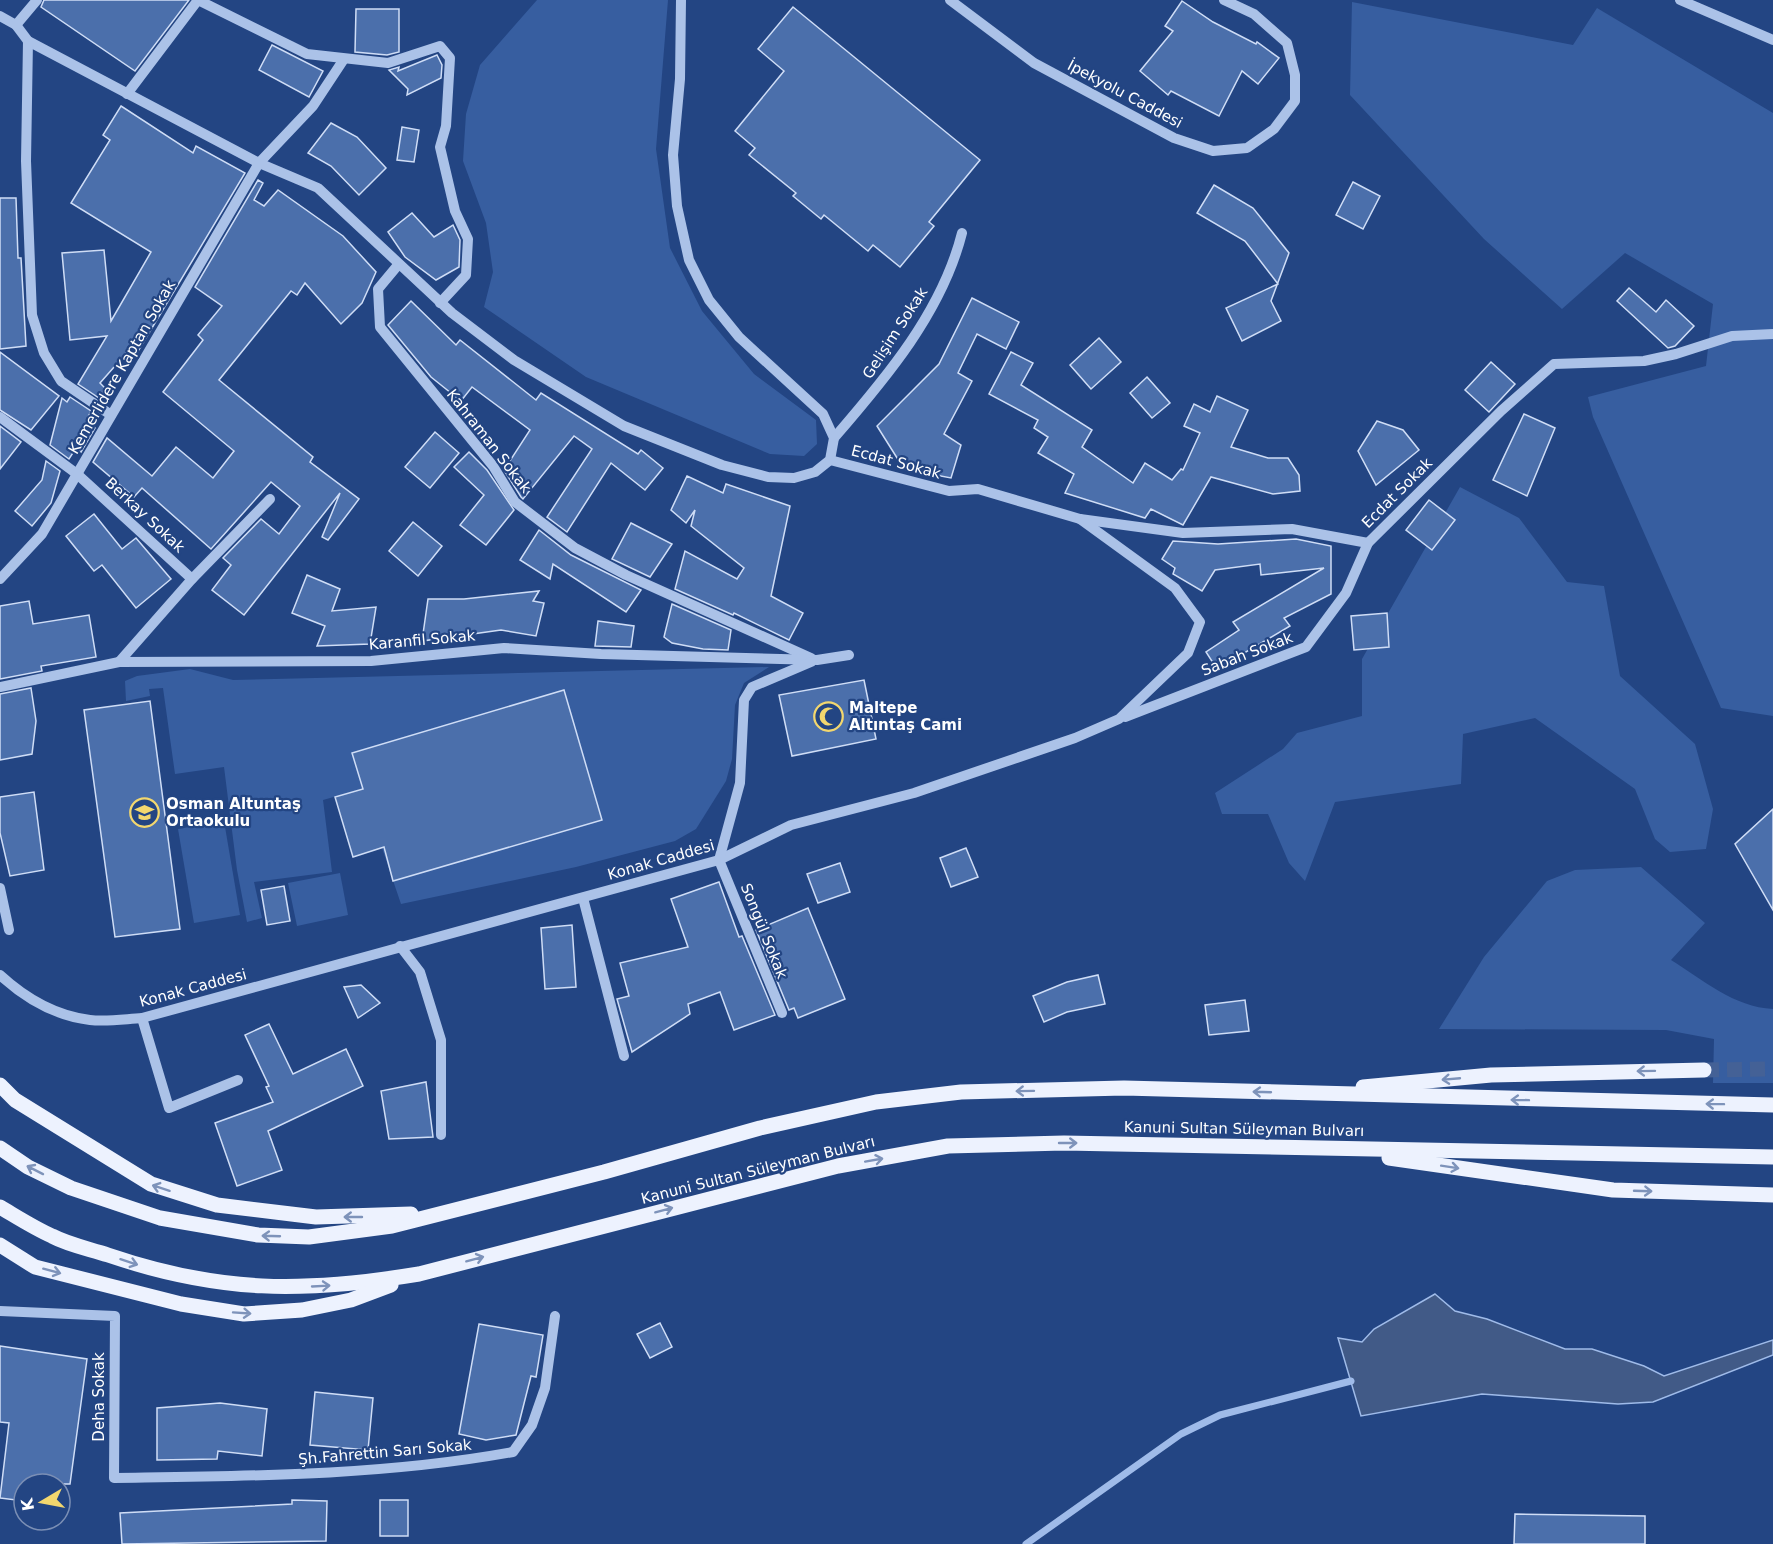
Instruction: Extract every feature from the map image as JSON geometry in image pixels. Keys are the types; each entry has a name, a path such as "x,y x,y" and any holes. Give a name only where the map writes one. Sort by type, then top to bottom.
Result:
{"main road":[{"path":"1297,1094 1491,1075 1704,1070"},
{"path":"0,1085 15,1100 151,1184 217,1205 316,1217 453,1210"},
{"path":"0,1148 28,1167 71,1188 160,1218 258,1235 309,1237 392,1226 604,1172 760,1128 876,1102 961,1092 1089,1089 1773,1105"},
{"name":"Kanuni Sultan Süleyman Bulvarı","path":"0,1207 53,1237 156,1271 240,1286 352,1285 418,1274 838,1166 948,1146 1064,1143 1773,1157"},
{"path":"1330,1149 1613,1190 1773,1195"},
{"path":"0,1245 35,1267 181,1304 244,1314 302,1310 351,1300 418,1274"}],"street":[{"path":"16,25 37,0"},
{"path":"127,94 198,0 307,54 388,63 440,46 450,58 446,126 440,147 454,211 468,239 466,275 440,303"},
{"path":"0,16 16,25 28,40 127,94 259,163 318,188 440,303 514,360 624,426 700,456 768,477 794,478 815,472 830,460 834,438 823,414 739,337 709,300 689,261 677,206 674,155 680,79 681,0"},
{"name":"İpekyolu Caddesi","path":"950,0 1034,63 1174,138 1213,150 1247,148 1274,129 1295,101 1295,75 1287,43 1254,14 1224,0"},
{"path":"1680,0 1773,40"},
{"path":"28,40 26,161 32,315 44,353 61,381 111,415"},
{"name":"Kemerlidere Kaptan Sokak","path":"0,579 42,534 259,163 313,106 344,58"},
{"name":"Gelişim Sokak","path":"834,438 876,390 929,312 956,260 962,233"},
{"name":"Kahraman Sokak","path":"398,265 378,289 380,327 493,466 515,502 575,548 626,575 816,660"},
{"name":"Ecdat Sokak","path":"830,460 949,491 978,489 1080,519 1183,533 1292,529 1368,543 1501,411 1554,364 1644,361 1676,354 1732,336 1773,334"},
{"name":"Berkay Sokak","path":"0,417 77,474 192,579"},
{"path":"119,662 192,579 270,500"},
{"name":"Konak Caddesi","path":"0,975 17,991 51,1010 91,1020 142,1018 719,860 791,825 914,793 1075,738 1119,720 1188,653 1200,622 1174,588 1080,519"},
{"name":"Sabah Sokak","path":"1119,720 1306,646 1346,593 1368,543"},
{"name":"Karanfil Sokak","path":"0,687 119,662 371,661 504,648 601,654 816,660 849,655"},
{"path":"719,860 740,783 744,700 752,687 816,660"},
{"name":"Songül Sokak","path":"719,860 782,1013"},
{"path":"0,888 9,930"},
{"path":"583,898 624,1056"},
{"path":"400,946 420,972 441,1040 441,1136"},
{"path":"142,1018 169,1108 238,1080"},
{"name":"Deha Sokak","path":"0,1311 115,1316 114,1478"},
{"name":"Şh.Fahrettin Sarı Sokak","path":"114,1478 321,1475 445,1464 513,1452 532,1425 545,1388 555,1316"}],"shaded area":[{"path":"537,0 668,0 656,149 670,248 702,311 754,374 816,420 817,444 804,456 770,454 586,377 484,307 493,272 486,223 463,161 466,114 480,65"},
{"path":"1352,2 1573,45 1597,8 1773,113 1773,716 1721,708 1593,417 1588,397 1706,366 1713,304 1625,253 1562,309 1484,239 1350,95"},
{"path":"1460,487 1519,518 1567,582 1604,586 1620,676 1695,744 1713,809 1706,849 1670,852 1655,839 1635,789 1535,718 1463,734 1461,784 1335,802 1305,881 1289,863 1268,814 1222,814 1215,793 1283,749 1297,733 1362,716 1362,659"},
{"path":"769,667 744,683 735,705 732,759 726,781 696,829 675,841 576,867 401,904 362,789 323,800 332,872 254,882 262,918 247,922 237,870 224,767 175,774 163,688 149,689 150,696 126,701 125,681 137,676 190,669 233,680"},
{"path":"224,821 240,915 194,923 178,829"},
{"path":"1641,867 1705,923 1671,960 1732,998 1773,1009 1773,1083 1713,1083 1714,1039 1666,1030 1439,1029 1484,957 1547,881 1575,870"},
{"path":"340,873 348,915 297,926 288,883"},
{"path":"1435,1294 1455,1311 1487,1319 1565,1349 1592,1349 1644,1366 1664,1376 1773,1340 1773,1355 1653,1402 1618,1404 1482,1394 1361,1416 1338,1338 1362,1342 1374,1329"}],"building":[{"path":"44,0 189,0 135,71 41,7"},
{"path":"1182,1 1213,22 1256,44 1257,42 1279,58 1258,84 1242,71 1219,116 1171,91 1168,95 1140,71 1173,31 1165,26"},
{"path":"793,7 980,160 929,222 934,226 900,267 873,245 868,251 824,215 821,219 793,196 796,193 749,155 755,148 735,131 784,71 758,49"},
{"path":"356,9 399,9 399,52 387,55 355,52"},
{"path":"272,45 323,71 309,97 259,70"},
{"path":"437,55 442,65 441,78 407,95 408,89 389,70 399,67 398,71"},
{"path":"121,106 193,153 196,146 245,173 134,358 126,353 100,383 105,388 99,398 78,384 107,336 70,340 62,253 104,250 111,321 151,252 71,203 110,140 103,135"},
{"path":"331,123 357,137 386,168 359,195 331,166 308,153"},
{"path":"402,127 419,130 414,162 397,160"},
{"path":"258,180 263,183 254,200 264,206 278,190 343,236 376,272 362,303 341,324 305,283 297,295 291,291 219,380 313,457 310,462 359,499 328,540 322,537 340,493 244,615 212,590 231,565 223,558 261,519 279,534 300,506 271,482 211,549 142,488 134,497 93,462 107,438 152,476 176,447 213,478 234,451 163,392 203,340 198,335 222,306 195,287"},
{"path":"1353,182 1380,196 1363,229 1336,215"},
{"path":"1214,185 1253,208 1289,253 1278,283 1245,241 1197,213"},
{"path":"0,198 16,198 18,258 21,258 26,346 0,349"},
{"path":"412,213 434,237 453,225 460,240 459,267 436,280 405,257 388,232"},
{"path":"1277,284 1271,301 1281,321 1242,341 1226,308"},
{"path":"1629,288 1656,312 1666,300 1694,326 1675,346 1668,348 1617,301"},
{"path":"972,298 1019,322 1006,349 977,334 958,373 972,381 944,434 961,445 951,478 904,469 877,426 939,364"},
{"path":"411,301 456,345 460,340 536,400 541,393 638,454 641,450 663,468 645,490 611,463 567,532 547,517 592,449 574,436 523,499 504,470 530,430 472,387 461,401 431,377 388,325"},
{"path":"1099,338 1121,362 1091,389 1070,365"},
{"path":"0,352 59,396 31,430 0,410"},
{"path":"1011,352 1033,363 1021,385 1092,430 1082,447 1133,483 1145,463 1172,480 1181,469 1183,470 1200,433 1184,426 1194,404 1210,412 1217,396 1248,410 1231,447 1268,458 1288,458 1299,475 1300,491 1273,494 1211,477 1183,525 1151,509 1145,518 1065,493 1074,474 1038,453 1048,437 1034,428 1038,420 989,394"},
{"path":"1491,362 1515,384 1489,412 1465,390"},
{"path":"1147,377 1170,403 1152,418 1130,393"},
{"path":"70,397 91,411 88,417 95,422 92,426 95,428 81,452 76,448 69,459 50,445 62,398 67,402"},
{"path":"1524,414 1555,428 1527,496 1493,480"},
{"path":"1377,421 1403,430 1419,450 1376,485 1358,451"},
{"path":"0,426 21,442 0,469"},
{"path":"435,432 459,453 430,488 405,467"},
{"path":"469,452 487,470 514,510 486,545 460,525 484,495 454,467"},
{"path":"46,461 60,471 51,503 32,526 15,511 42,480"},
{"path":"687,476 723,493 726,484 790,506 771,596 803,613 789,640 734,613 733,615 675,589 685,551 737,579 744,568 691,526 695,510 686,523 671,510"},
{"path":"1429,500 1455,520 1432,550 1406,530"},
{"path":"94,514 122,549 136,538 171,579 136,608 102,565 94,571 66,536"},
{"path":"413,522 442,546 418,576 389,551"},
{"path":"631,523 672,544 650,577 612,559"},
{"path":"539,530 571,555 641,590 626,612 553,564 550,579 520,560"},
{"path":"1296,539 1331,546 1331,594 1284,618 1290,626 1217,669 1206,652 1239,630 1233,622 1324,568 1261,575 1260,564 1215,570 1202,591 1173,574 1175,568 1162,559 1173,541 1218,544"},
{"path":"307,575 340,589 332,611 376,607 370,644 317,646 325,626 292,613"},
{"path":"539,591 533,601 544,603 536,636 501,630 422,641 428,599 464,599"},
{"path":"29,601 33,624 89,615 96,657 41,666 42,671 0,679 0,606"},
{"path":"672,604 731,630 728,650 703,649 672,643 664,637"},
{"path":"1387,613 1389,647 1354,650 1351,616"},
{"path":"598,621 634,626 631,647 595,646"},
{"name":"Maltepe Altıntaş Cami","path":"864,680 876,739 792,756 779,695"},
{"path":"31,688 36,721 32,754 0,760 0,694"},
{"path":"564,690 602,820 393,881 384,847 353,857 335,797 363,789 352,753"},
{"path":"150,701 180,929 115,937 84,710"},
{"path":"34,792 44,870 10,876 0,833 0,797"},
{"path":"1773,809 1773,910 1735,844"},
{"path":"966,848 978,877 951,887 940,858"},
{"path":"840,863 850,892 818,903 807,874"},
{"path":"719,882 739,937 742,936 775,1015 734,1030 720,992 688,1004 690,1014 632,1052 617,999 629,996 620,963 688,947 671,899"},
{"path":"284,886 290,921 267,925 261,890"},
{"path":"808,908 845,999 798,1018 794,1008 789,1010 756,930"},
{"path":"572,925 576,987 545,989 541,928"},
{"path":"1098,975 1105,1004 1067,1012 1044,1022 1033,996 1067,982"},
{"path":"361,985 380,1003 358,1018 344,987"},
{"path":"1245,1000 1249,1031 1209,1035 1205,1005"},
{"path":"269,1024 293,1074 346,1049 363,1086 268,1131 282,1170 237,1186 215,1123 273,1102 266,1087 269,1086 245,1035"},
{"path":"426,1082 433,1137 389,1139 381,1091"},
{"path":"660,1323 672,1347 650,1358 637,1334"},
{"path":"479,1324 543,1335 536,1377 531,1376 516,1435 486,1440 459,1434"},
{"path":"0,1346 87,1359 72,1472 12,1472 12,1500 0,1498 9,1423 0,1422"},
{"path":"315,1392 373,1398 368,1450 310,1445"},
{"path":"220,1403 267,1409 262,1456 218,1451 217,1459 157,1460 157,1408"},
{"path":"292,1500 327,1501 326,1541 122,1544 120,1513 292,1504"},
{"path":"380,1500 408,1500 408,1536 380,1536"},
{"path":"1515,1514 1645,1516 1645,1544 1514,1544"}],"waterway":[{"path":"1026,1544 1181,1434 1220,1415 1351,1381"}],"tunnel":[{"path":"1704,1070 1773,1069"}],"place":[{"name":"Maltepe Altıntaş Cami","path":"828,717"},
{"name":"Osman Altuntaş Ortaokulu","path":"145,813"}]}
